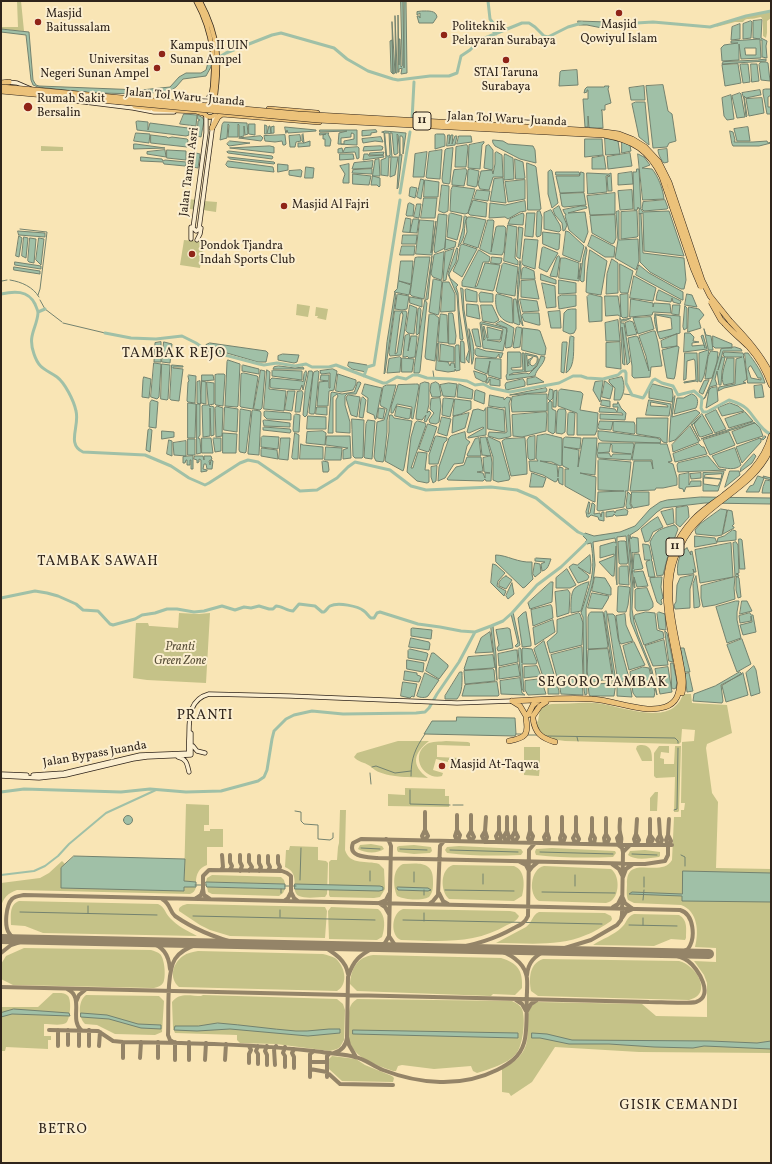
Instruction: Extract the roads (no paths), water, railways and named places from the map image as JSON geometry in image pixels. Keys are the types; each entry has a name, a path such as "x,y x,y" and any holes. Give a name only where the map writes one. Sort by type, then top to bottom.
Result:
{"highway":[{"path":"1,82 9,82"},
{"name":"Jalan Tol Waru–Juanda","path":"1,87 298,114 609,132 625,136 645,147 665,172 699,274 706,289 715,303 757,350 771,375"},
{"name":"Jalan Tol Waru–Juanda","path":"1,91 271,116 604,136 624,140 635,145 650,156 662,177 693,268 703,290 721,320 750,348 764,367 771,385"},
{"path":"213,95 218,103 215,104 371,117 377,119"},
{"path":"84,99 152,109 196,111 204,113"},
{"path":"212,128 218,117 222,114 312,122 340,121"},
{"name":"11","path":"680,694 679,674 666,601 667,572 672,555 682,535 693,520 701,512 743,480 754,468 763,454 771,436"},
{"name":"11","path":"680,694 683,680 670,599 670,584 674,560 682,543 697,521 749,480 771,448"},
{"path":"510,741 525,735 530,711 538,701 593,699 627,706 662,708 671,704 680,694"},
{"path":"512,701 593,702 634,710 656,711 665,710 673,706 678,702 680,694"},
{"path":"512,701 520,706 529,717 539,735 555,742"},
{"path":"529,717 546,702"}],"main road":[{"path":"196,1 207,24 215,55"},
{"path":"9,82 47,92 114,98 204,113 210,117 214,116 217,110 213,95 216,64 212,27 200,1"},
{"path":"23,94 24,86"},
{"path":"29,95 31,89"},
{"name":"Jalan Taman Asri","path":"1,91 134,108 154,112 204,113 206,132 193,228 196,231 199,229 214,116"},
{"path":"114,98 124,96 204,103 213,95"},
{"path":"114,98 114,106"},
{"path":"204,113 207,104 215,104"},
{"path":"191,240 191,228 195,216"},
{"path":"197,240 200,234 200,217"},
{"path":"190,754 189,722 191,712 195,703 201,697 213,694 439,703 512,701"},
{"path":"189,722 192,743 195,750 205,753"},
{"path":"190,754 192,743"},
{"name":"Jalan Bypass Juanda","path":"1,775 46,776 76,774 133,759 190,754"},
{"name":"Jalan Bypass Juanda","path":"46,776 76,771 140,755 190,754"},
{"path":"175,755 186,761 190,772"}],"waterway":[{"path":"488,1 490,19 493,23 493,31 496,34"},
{"path":"603,25 653,22 710,27 746,16 771,11"},
{"path":"216,59 226,53 281,33 334,48 347,59 368,71 393,79 398,80 430,76 449,76 457,73 461,56 470,50 480,40 522,23 529,23 544,36 548,37 568,27 582,23"},
{"path":"412,120 414,82"},
{"path":"400,193 410,132"},
{"path":"364,376 367,367 374,365 400,200"},
{"path":"20,229 47,232 38,295"},
{"path":"2,281 7,280"},
{"path":"10,280 19,282 34,290 39,297"},
{"path":"1,294 11,292 25,294 29,296 35,304 38,313 32,337 34,354 40,366 57,377 71,397 77,417 74,439 75,444 78,449 83,452 145,455 171,466 189,478 205,485 240,463 248,460 258,462 300,491 317,490 337,478 355,462 390,470 411,486 426,490 491,487 517,490 536,498 578,532 587,536"},
{"path":"40,300 45,309 62,322"},
{"path":"38,312 45,309"},
{"path":"63,323 105,333"},
{"path":"105,333 131,338 156,339 182,336 206,350 259,364 264,365 277,363 295,366 306,364 312,367 329,367 336,365 383,383 397,377 406,379 413,375 418,375 427,378 467,381 475,385 483,384 491,388 510,392 559,383 573,376 603,379 618,375 622,371 625,371 626,383 632,395 643,398 655,379 673,386 678,395 694,391 702,398 701,408 703,412 707,412 729,400 738,403 747,409 764,430 771,434"},
{"path":"433,371 434,378"},
{"path":"624,394 632,395"},
{"path":"1,598 35,591 47,593 76,604 83,610 98,611 110,624 113,625 135,619 142,615 167,609 194,612 222,606 235,610 244,607 251,608 259,606 273,609 276,606 293,611 299,604 315,606 324,612 330,606 338,604 361,609 371,618 374,618 377,613 380,612 418,624 475,632 503,621 537,585 561,567 588,541"},
{"path":"1,792 24,789 121,792 150,789 186,792 221,791 258,781 264,777 267,770 274,731 286,719 294,715 312,711 343,714 425,712 459,662 475,632"},
{"path":"411,776 414,754 425,734"},
{"path":"516,734 521,734"},
{"path":"528,735 537,735"},
{"path":"546,736 675,738 678,743"},
{"path":"577,737 578,741"},
{"path":"674,810 677,809 678,748"},
{"path":"372,767 376,766 395,773 411,771"},
{"path":"370,773 371,784"},
{"path":"1,875 34,871 45,866 106,813 156,790"},
{"path":"410,790 410,804 450,805"},
{"path":"453,805 463,805"},
{"path":"295,811 301,812 301,821 304,824 318,825 318,839 330,840 333,838 333,833"},
{"path":"300,880 301,848"},
{"path":"361,848 380,849"},
{"path":"400,849 427,850"},
{"path":"450,850 518,852"},
{"path":"540,852 613,854"},
{"path":"632,854 657,855"},
{"path":"681,855 685,857 685,866"},
{"path":"370,871 370,881"},
{"path":"414,872 414,882"},
{"path":"483,874 483,884"},
{"path":"575,875 575,886"},
{"path":"644,877 644,887"},
{"path":"195,885 206,885"},
{"path":"285,886 296,886"},
{"path":"424,890 424,895"},
{"path":"445,890 514,891"},
{"path":"643,900 644,890"},
{"path":"542,892 615,893"},
{"path":"88,906 88,913"},
{"path":"280,910 280,917"},
{"path":"20,912 157,915"},
{"path":"424,913 424,921"},
{"path":"193,916 375,920"},
{"path":"643,918 643,925"},
{"path":"403,920 602,924"},
{"path":"629,925 677,926"}],"place":[{"name":"Masjid Qowiyul Islam","path":"619,13"},
{"name":"Masjid Baitussalam","path":"38,22"},
{"name":"Politeknik Pelayaran Surabaya","path":"444,35"},
{"name":"Kampus II UIN Sunan Ampel","path":"162,54"},
{"name":"STAI Taruna Surabaya","path":"506,60"},
{"name":"Universitas Negeri Sunan Ampel","path":"157,68"},
{"name":"Rumah Sakit Bersalin","path":"28,107"},
{"name":"Masjid Al Fajri","path":"284,206"},
{"name":"Pondok Tjandra Indah Sports Club","path":"192,254"},
{"name":"Masjid At-Taqwa","path":"442,766"}],"district":[{"name":"TAMBAK REJO","path":"174,354"},
{"name":"TAMBAK SAWAH","path":"98,562"},
{"name":"SEGORO TAMBAK","path":"603,683"},
{"name":"PRANTI","path":"205,716"},
{"name":"GISIK CEMANDI","path":"679,1106"},
{"name":"BETRO","path":"63,1130"}],"park label":[{"name":"Pranti Green Zone","path":"180,655"}]}
